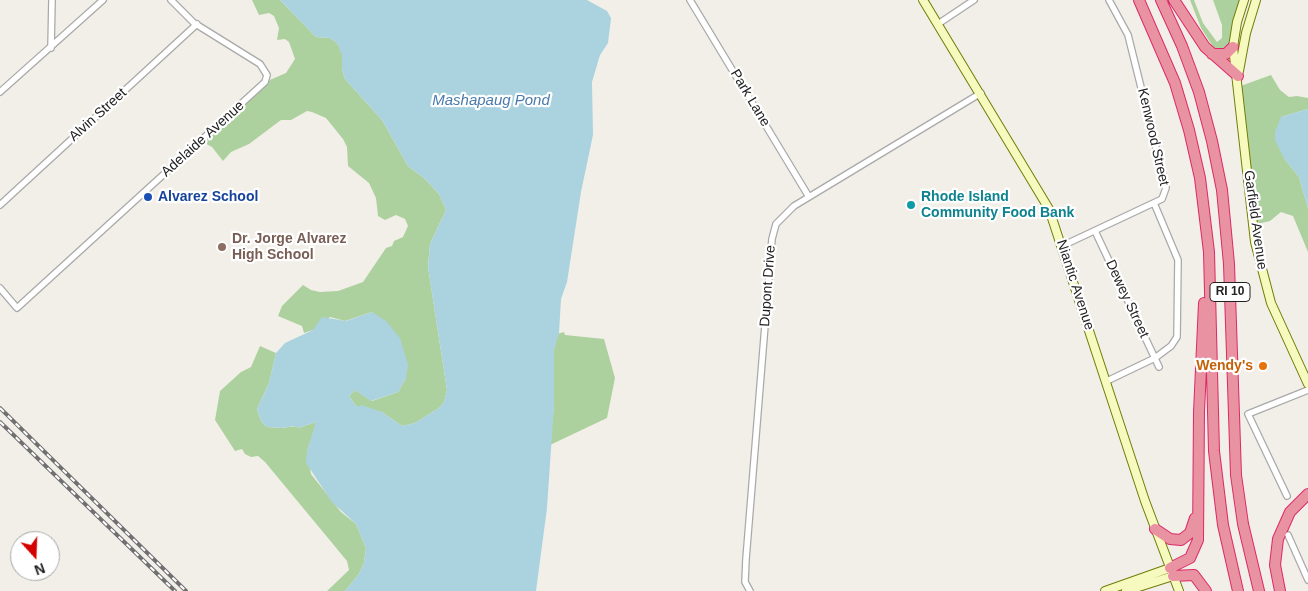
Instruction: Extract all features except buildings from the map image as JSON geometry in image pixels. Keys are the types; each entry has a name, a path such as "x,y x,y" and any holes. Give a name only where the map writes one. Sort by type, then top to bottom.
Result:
{"highway":[{"name":"RI 10","path":"1139,0 1166,60 1189,130 1201,187 1209,252 1214,451 1223,526 1238,591"},
{"name":"RI 10","path":"1161,0 1182,46 1199,92 1220,182 1229,264 1236,475 1246,541 1259,591"},
{"path":"1174,0 1197,37 1212,54 1238,76"},
{"path":"1212,54 1226,54 1233,47"},
{"path":"1172,572 1188,560 1195,550 1198,536 1197,498 1201,356 1209,252"},
{"path":"1280,591 1275,565 1278,538 1290,512 1308,494"},
{"path":"1155,529 1170,539 1178,540 1186,537 1194,524 1197,498"},
{"path":"1172,572 1194,575 1206,591"}],"street":[{"path":"51,48 52,0"},
{"path":"0,92 103,0"},
{"path":"171,0 197,24"},
{"name":"Park Lane","path":"690,0 809,197"},
{"name":"Niantic Avenue","path":"923,0 981,93 1049,209 1155,529 1179,591"},
{"path":"938,24 974,0"},
{"name":"Kenwood Street","path":"1062,246 1162,199 1165,194 1166,183 1128,35 1109,0"},
{"name":"Garfield Avenue","path":"1244,0 1237,22 1233,47 1238,76 1252,216 1260,266 1271,303 1308,384"},
{"name":"Garfield Avenue","path":"1238,76 1246,33 1256,0"},
{"name":"Adelaide Avenue","path":"0,288 17,308 265,82 267,75 262,68 235,47 197,24"},
{"name":"Alvin Street","path":"0,205 197,24"},
{"name":"Dupont Drive","path":"750,591 746,582 746,559 772,239 776,224 784,215 809,197 981,93"},
{"path":"1107,381 1155,358 1171,346 1177,337 1178,260 1154,203"},
{"name":"Dewey Street","path":"1095,231 1159,367"},
{"path":"1287,496 1248,414 1308,390"},
{"path":"1288,535 1308,580"},
{"path":"1101,591 1172,572"},
{"path":"1126,591 1172,572"}],"green space":[{"path":"252,0 280,0 316,37 330,38 337,43 343,55 342,69 345,79 382,120 408,166 424,178 439,194 446,210 430,244 428,267 447,390 444,402 439,408 415,423 402,426 382,412 357,407 349,396 355,390 372,401 398,392 406,378 372,312 345,321 330,317 313,330 304,333 302,326 278,316 282,306 303,285 311,290 320,292 338,291 363,282 386,248 392,246 394,241 403,237 408,226 405,219 396,215 385,220 378,216 376,198 369,183 348,166 347,147 343,139 326,118 312,112 307,111 291,120 281,120 249,144 231,152 223,161 212,147 201,141 265,82 286,73 295,59 289,42 285,39 277,40 279,28 274,16 269,13 259,15"},
{"path":"1190,0 1194,0 1203,23 1217,42 1222,38 1222,25 1213,0 1247,0 1235,41 1219,56 1201,28"},
{"path":"1271,75 1280,90 1289,97 1308,98 1308,109 1281,117 1284,158 1299,177 1308,208 1308,252 1293,216 1281,212 1270,221 1253,225 1235,88"},
{"path":"564,332 565,335 604,339 615,378 607,418 550,445 554,405 554,350 557,334"},
{"path":"260,346 276,353 269,383 257,409 261,421 267,427 281,428 297,426 298,428 316,422 307,451 311,474 341,512 356,524 366,548 364,563 359,574 345,591 327,591 349,570 347,561 265,462 258,456 251,457 245,454 242,449 235,451 215,420 220,391 241,372 251,367"}],"water":[{"name":"Mashapaug Pond","path":"280,0 587,0 607,11 611,18 608,43 600,55 592,82 593,135 581,192 567,282 561,299 559,333 554,350 554,405 547,508 536,591 345,591 359,574 364,563 366,548 356,524 332,502 306,463 307,451 316,422 298,428 295,426 281,428 267,427 261,421 257,409 269,383 276,353 285,343 313,330 322,317 346,321 372,312 386,321 400,338 408,365 406,378 398,392 371,401 355,390 349,396 357,407 361,405 382,412 402,426 415,423 439,408 444,402 447,390 428,267 430,244 446,210 439,194 424,178 408,166 382,120 345,79 342,69 342,55 337,43 330,38 316,37"},
{"path":"1308,109 1308,208 1299,177 1284,158 1275,140 1275,132 1281,117"}],"railway":[{"path":"0,408 186,591"},
{"path":"0,422 175,591"}],"place":[{"name":"Alvarez School","path":"148,197"},
{"name":"Rhode Island Community Food Bank","path":"911,205"},
{"name":"Dr. Jorge Alvarez High School","path":"222,247"},
{"name":"Wendy's","path":"1263,366"}]}
